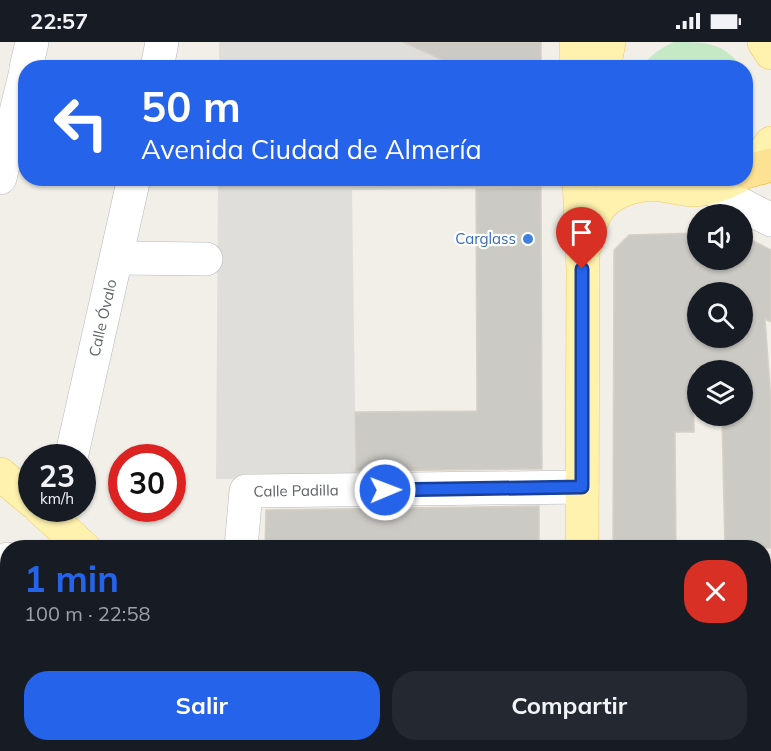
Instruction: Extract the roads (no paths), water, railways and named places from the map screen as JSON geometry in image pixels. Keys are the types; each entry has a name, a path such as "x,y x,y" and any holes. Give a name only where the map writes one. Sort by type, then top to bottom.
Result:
{"highway":[{"path":"753,170 771,165"}],"main road":[{"path":"576,42 576,60"},
{"path":"606,60 609,42"},
{"path":"764,42 771,53"},
{"path":"753,166 771,142"},
{"path":"579,186 582,269 582,540"},
{"path":"582,269 591,222 597,210 607,199 638,186"},
{"path":"667,186 677,189 700,186"},
{"path":"0,474 18,489"},
{"path":"60,522 77,540"}],"street":[{"path":"28,60 32,42"},
{"path":"159,60 162,42"},
{"path":"0,178 18,103"},
{"name":"Calle Óvalo","path":"74,444 132,186"},
{"path":"726,186 771,220"},
{"path":"117,258 206,259"},
{"name":"Calle Padilla","path":"242,540 246,491 582,487"}],"place":[{"name":"Carglass","path":"528,239"}]}
